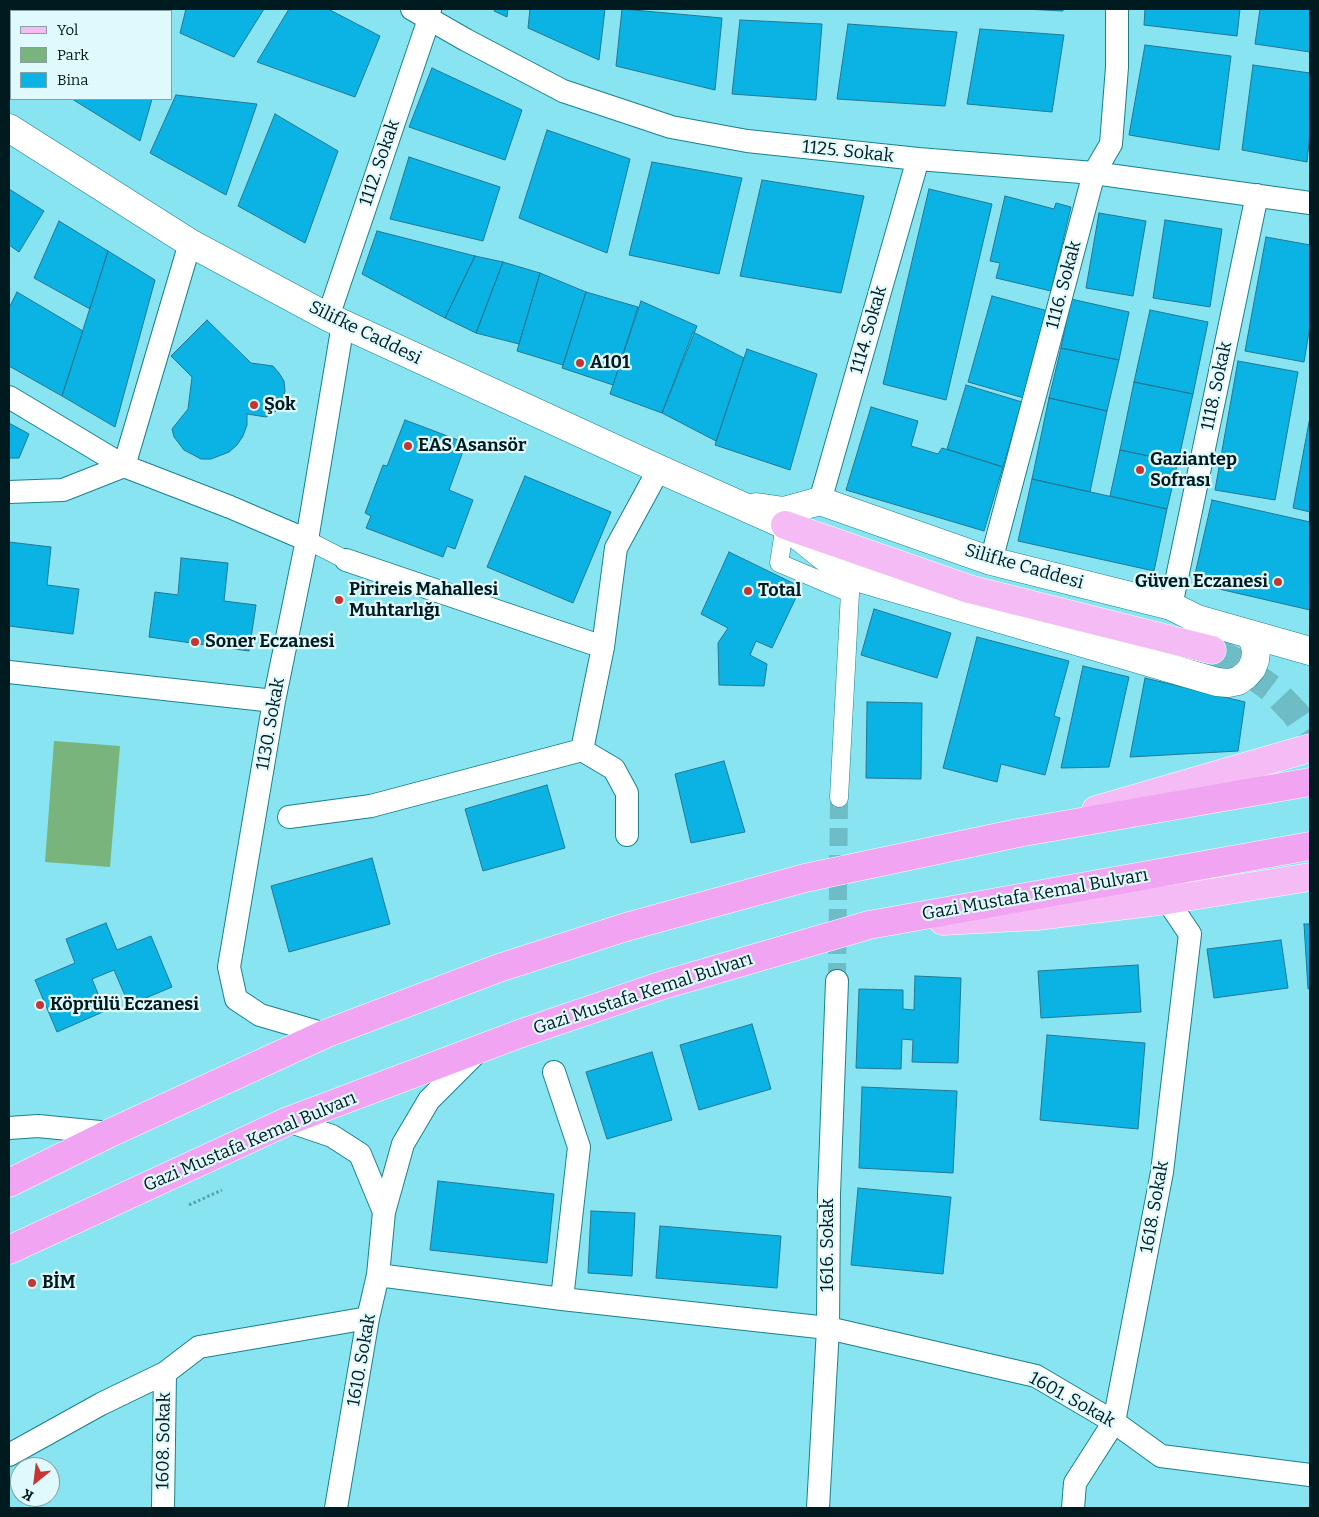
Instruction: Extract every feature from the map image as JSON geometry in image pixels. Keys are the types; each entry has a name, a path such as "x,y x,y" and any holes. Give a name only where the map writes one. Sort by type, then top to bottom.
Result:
{"highway":[{"path":"9,1183 110,1132 325,1034 389,1008 499,968 626,927 805,878 1018,834 1310,782"},
{"name":"Gazi Mustafa Kemal Bulvarı","path":"9,1250 288,1121 481,1049 663,985 869,925 1310,846"}],"main road":[{"path":"785,525 969,589 1212,650"},
{"path":"1018,834 1172,787 1310,748"},
{"path":"869,925 1036,916 1167,900 1310,877"}],"street":[{"name":"1116. Sokak","path":"991,560 1094,173 1111,144 1117,67 1117,9"},
{"name":"1125. Sokak","path":"423,12 466,40 563,91 671,128 747,141 918,159 1094,173 1257,194 1310,203"},
{"name":"1112. Sokak","path":"336,321 423,12"},
{"name":"Silifke Caddesi","path":"9,128 190,242 336,321 659,470 785,525 846,574 1217,682 1228,683 1238,681 1252,668 1256,651 1250,634"},
{"name":"1114. Sokak","path":"820,501 918,159"},
{"name":"1118. Sokak","path":"1170,606 1257,194"},
{"path":"124,466 190,242"},
{"name":"1130. Sokak","path":"325,1034 260,1015 236,1000 228,967 274,701 307,540 336,321"},
{"path":"9,397 124,466 230,507 307,540 346,560 603,647"},
{"path":"9,492 63,490 124,466"},
{"path":"582,750 603,647 616,548 659,470"},
{"name":"Silifke Caddesi","path":"738,505 784,511 820,501 991,560 1170,606 1198,619 1310,650"},
{"path":"785,525 779,563 850,594 839,798"},
{"path":"9,672 274,701"},
{"path":"289,817 371,806 582,750 614,769 627,793 627,834"},
{"name":"1618. Sokak","path":"1074,1508 1075,1483 1114,1422 1162,1172 1190,934 1167,900"},
{"name":"1616. Sokak","path":"818,1508 828,1328 829,1194 837,982"},
{"name":"1610. Sokak","path":"336,1508 368,1318 378,1275 384,1212 403,1144 429,1100 481,1049"},
{"path":"554,1072 579,1147 562,1299"},
{"path":"288,1121 332,1136 360,1154 384,1212"},
{"path":"9,1128 38,1126 110,1132"},
{"name":"1601. Sokak","path":"378,1275 562,1299 828,1328 1036,1376 1114,1422 1161,1456 1310,1475"},
{"path":"9,1455 101,1404 165,1373 199,1347 368,1318"},
{"name":"1608. Sokak","path":"163,1508 165,1373"}],"path":[{"path":"189,1205 222,1190"}],"green space":[{"path":"54,741 120,746 110,867 45,862"}],"building":[{"path":"9,9 59,9 10,10 9,62"},
{"path":"111,9 113,10 82,10"},
{"path":"186,9 264,9 234,57 180,33"},
{"path":"289,9 328,9 380,36 355,97 257,62"},
{"path":"495,9 508,9 507,17 494,11"},
{"path":"530,9 605,9 599,60 528,28"},
{"path":"622,9 722,18 715,90 616,66"},
{"path":"1024,9 1063,9 1063,11"},
{"path":"1145,9 1240,9 1237,36 1144,25"},
{"path":"1260,9 1310,9 1310,52 1255,44"},
{"path":"740,20 822,24 816,100 732,94"},
{"path":"848,24 957,32 945,106 837,99"},
{"path":"980,29 1064,35 1052,112 967,104"},
{"path":"1145,45 1231,56 1219,150 1129,135"},
{"path":"1253,65 1310,73 1310,133 1307,162 1242,150"},
{"path":"432,68 522,110 505,160 409,127"},
{"path":"176,95 257,104 226,195 150,153"},
{"path":"74,100 152,100 140,141"},
{"path":"275,114 338,151 305,243 238,206"},
{"path":"547,130 630,159 607,253 519,218"},
{"path":"409,157 500,187 483,241 390,219"},
{"path":"652,162 742,178 719,274 629,255"},
{"path":"762,180 864,196 841,293 740,276"},
{"path":"9,189 44,211 19,252 9,245"},
{"path":"929,189 992,204 946,400 883,384"},
{"path":"1005,196 1054,209 1056,203 1071,207 1051,291 996,278 1000,263 990,261"},
{"path":"1099,213 1146,221 1133,296 1086,288"},
{"path":"1165,220 1222,229 1210,307 1153,298"},
{"path":"59,221 108,251 90,309 34,278"},
{"path":"377,231 475,256 445,318 362,274"},
{"path":"1266,237 1310,245 1310,326 1304,362 1245,351"},
{"path":"108,251 155,280 115,427 62,396"},
{"path":"475,256 503,262 476,333 445,318"},
{"path":"503,262 540,273 519,344 476,333"},
{"path":"540,273 586,292 563,365 517,351"},
{"path":"17,292 83,331 62,396 9,366 9,308"},
{"path":"586,292 638,307 613,385 562,368"},
{"path":"992,296 1048,311 1024,398 968,382"},
{"path":"1071,299 1129,312 1119,360 1061,348"},
{"path":"641,301 697,326 662,413 610,394"},
{"path":"1150,310 1208,322 1193,394 1134,382"},
{"path":"207,320 251,363 273,366 284,381 285,391 282,402 276,411 266,417 247,414 247,425 243,436 229,452 211,459 201,459 184,450 174,437 172,429 188,409 192,377 171,356"},
{"path":"693,332 744,358 716,441 662,413"},
{"path":"1061,348 1119,360 1107,411 1049,398"},
{"path":"747,349 817,374 790,470 715,445"},
{"path":"1238,361 1298,372 1275,500 1215,490"},
{"path":"1134,382 1193,394 1178,462 1120,450"},
{"path":"966,385 1022,402 1003,467 947,449"},
{"path":"1049,398 1107,411 1090,492 1032,479"},
{"path":"871,407 918,421 911,446 938,454 942,448 1003,467 984,531 846,490"},
{"path":"1310,417 1310,512 1293,508"},
{"path":"405,420 466,443 449,490 473,500 455,549 447,546 443,557 366,528 371,516 365,513 383,465 387,466"},
{"path":"9,423 29,434 19,458 9,458"},
{"path":"1120,450 1178,462 1167,509 1110,496"},
{"path":"525,476 611,512 573,603 487,567"},
{"path":"1032,479 1167,509 1154,571 1018,541"},
{"path":"1212,500 1310,522 1310,610 1193,583"},
{"path":"9,542 51,547 47,585 79,589 73,634 9,626"},
{"path":"729,552 801,587 772,648 756,641 750,655 767,664 764,686 719,685 718,643 728,628 701,614"},
{"path":"181,558 228,563 224,601 256,605 249,651 149,637 155,592 178,595"},
{"path":"874,609 951,633 937,678 861,655"},
{"path":"977,637 1069,661 1054,716 1060,718 1045,775 1001,764 997,782 943,768"},
{"path":"1083,666 1129,677 1109,767 1061,768"},
{"path":"1145,678 1245,702 1238,751 1130,757"},
{"path":"867,702 922,703 921,779 866,778"},
{"path":"724,761 745,832 691,843 675,774"},
{"path":"547,785 565,848 483,871 465,809"},
{"path":"372,858 390,924 289,952 271,886"},
{"path":"106,923 117,950 151,936 172,987 129,1005 114,970 92,979 105,1011 57,1032 35,980 75,963 66,939"},
{"path":"1304,924 1310,924 1310,988 1308,989"},
{"path":"1281,940 1288,988 1214,998 1207,949"},
{"path":"1138,965 1141,1012 1041,1018 1038,971"},
{"path":"915,976 961,978 958,1063 912,1062 913,1040 902,1039 901,1069 856,1068 859,989 903,990 903,1009 914,1010"},
{"path":"752,1024 771,1089 699,1110 680,1045"},
{"path":"1047,1035 1145,1043 1138,1129 1040,1120"},
{"path":"652,1052 672,1120 607,1139 586,1072"},
{"path":"862,1087 957,1091 953,1173 859,1168"},
{"path":"438,1181 554,1194 547,1263 430,1250"},
{"path":"858,1188 951,1197 943,1274 851,1265"},
{"path":"591,1211 635,1213 632,1276 588,1273"},
{"path":"660,1226 781,1236 777,1288 656,1278"}],"tunnel":[{"path":"1212,650 1234,661 1273,690 1295,713 1310,735"},
{"path":"837,981 839,798"}],"place":[{"name":"A101","path":"580,363"},
{"name":"Şok","path":"254,405"},
{"name":"EAS Asansör","path":"408,446"},
{"name":"Gaziantep Sofrası","path":"1140,470"},
{"name":"Güven Eczanesi","path":"1278,582"},
{"name":"Total","path":"748,591"},
{"name":"Pirireis Mahallesi Muhtarlığı","path":"339,600"},
{"name":"Soner Eczanesi","path":"195,642"},
{"name":"Köprülü Eczanesi","path":"40,1005"},
{"name":"BİM","path":"32,1283"}]}
